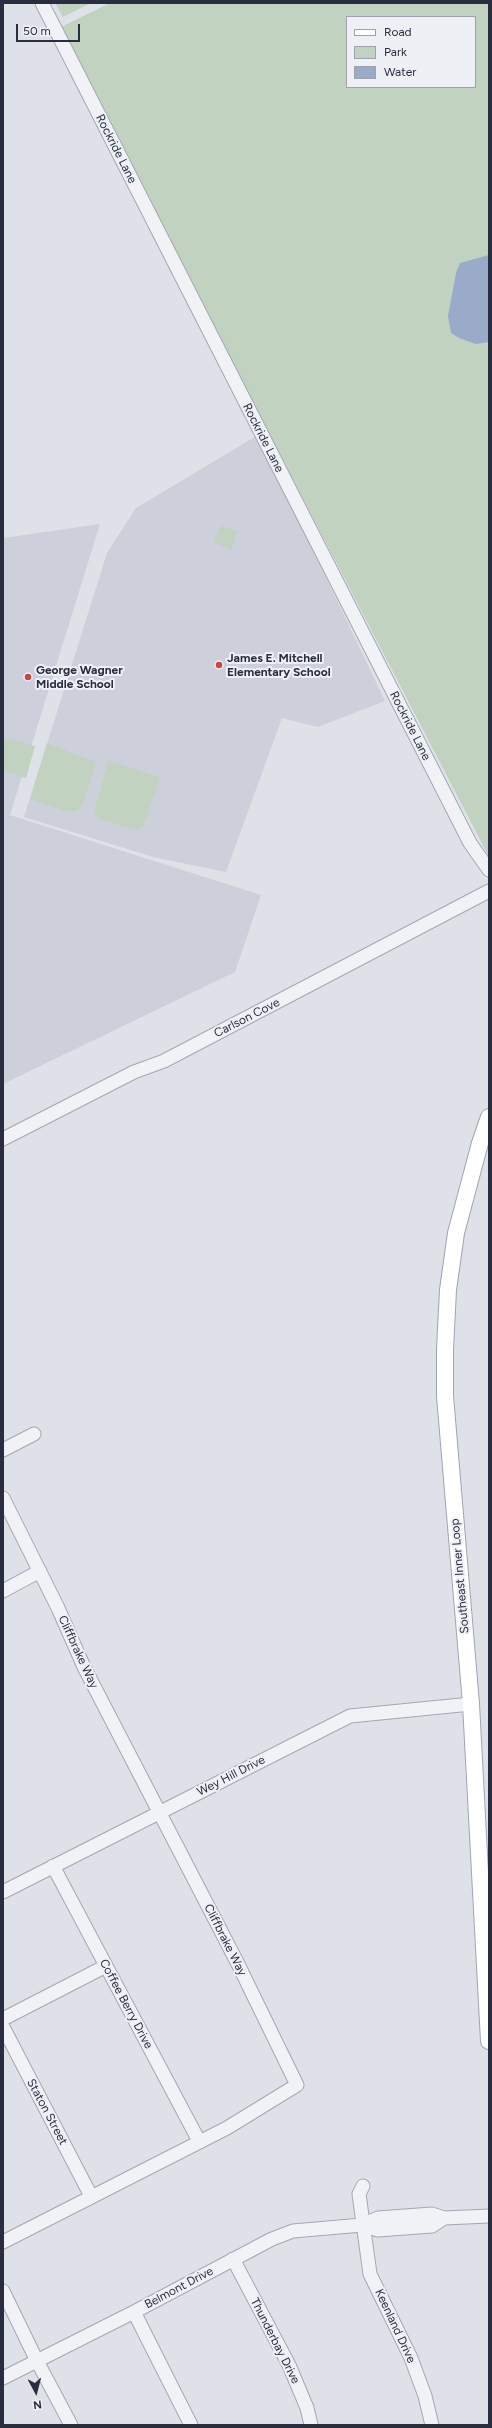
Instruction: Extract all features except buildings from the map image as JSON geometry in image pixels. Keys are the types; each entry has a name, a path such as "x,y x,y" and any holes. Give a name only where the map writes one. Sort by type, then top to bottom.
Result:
{"main road":[{"name":"Southeast Inner Loop","path":"489,1117 480,1143 456,1233 448,1290 445,1349 445,1396 471,1704 489,2041"}],"street":[{"name":"Rockride Lane","path":"42,3 470,843 489,870"},
{"name":"Carlson Cove","path":"3,1139 134,1072 164,1061 489,891"},
{"path":"3,1450 34,1434"},
{"name":"Cliffbrake Way","path":"3,1498 40,1572 84,1667 160,1812 297,2085 239,2121 3,2242"},
{"path":"3,1591 40,1572"},
{"name":"Wey Hill Drive","path":"3,1892 350,1716 471,1704"},
{"name":"Coffee Berry Drive","path":"54,1866 199,2141"},
{"path":"3,2019 106,1966"},
{"name":"Staton Street","path":"3,2028 91,2196"},
{"name":"Keenland Drive","path":"363,2186 359,2194 362,2225 370,2274 411,2358 425,2396 432,2425"},
{"name":"Belmont Drive","path":"3,2378 134,2312 272,2239 293,2231 362,2225 378,2230 432,2226 444,2218 489,2216"},
{"name":"Thunderbay Drive","path":"233,2259 289,2365 307,2408 311,2425"},
{"path":"3,2291 37,2362 72,2425"},
{"path":"134,2312 191,2425"}],"shaded area":[{"name":"James E. Mitchell Elementary School","path":"258,435 385,701 318,727 282,718 226,872 153,857 24,817 107,553 136,508"},
{"name":"George Wagner Middle School","path":"100,524 10,815 261,895 235,972 3,1084 3,538"}],"green space":[{"path":"55,3 91,3 63,17"},
{"path":"110,3 489,3 489,857 59,28"},
{"path":"220,525 237,531 232,549 214,543"},
{"path":"3,737 35,746 26,778 3,771"},
{"path":"47,743 96,762 83,804 76,811 66,811 30,799"},
{"path":"108,761 160,777 143,827 138,830 99,819 94,812"}],"water":[{"path":"489,255 489,342 476,344 459,338 451,333 448,316 456,273 460,263"}],"place":[{"name":"James E. Mitchell Elementary School","path":"219,665"},
{"name":"George Wagner Middle School","path":"28,677"}]}
